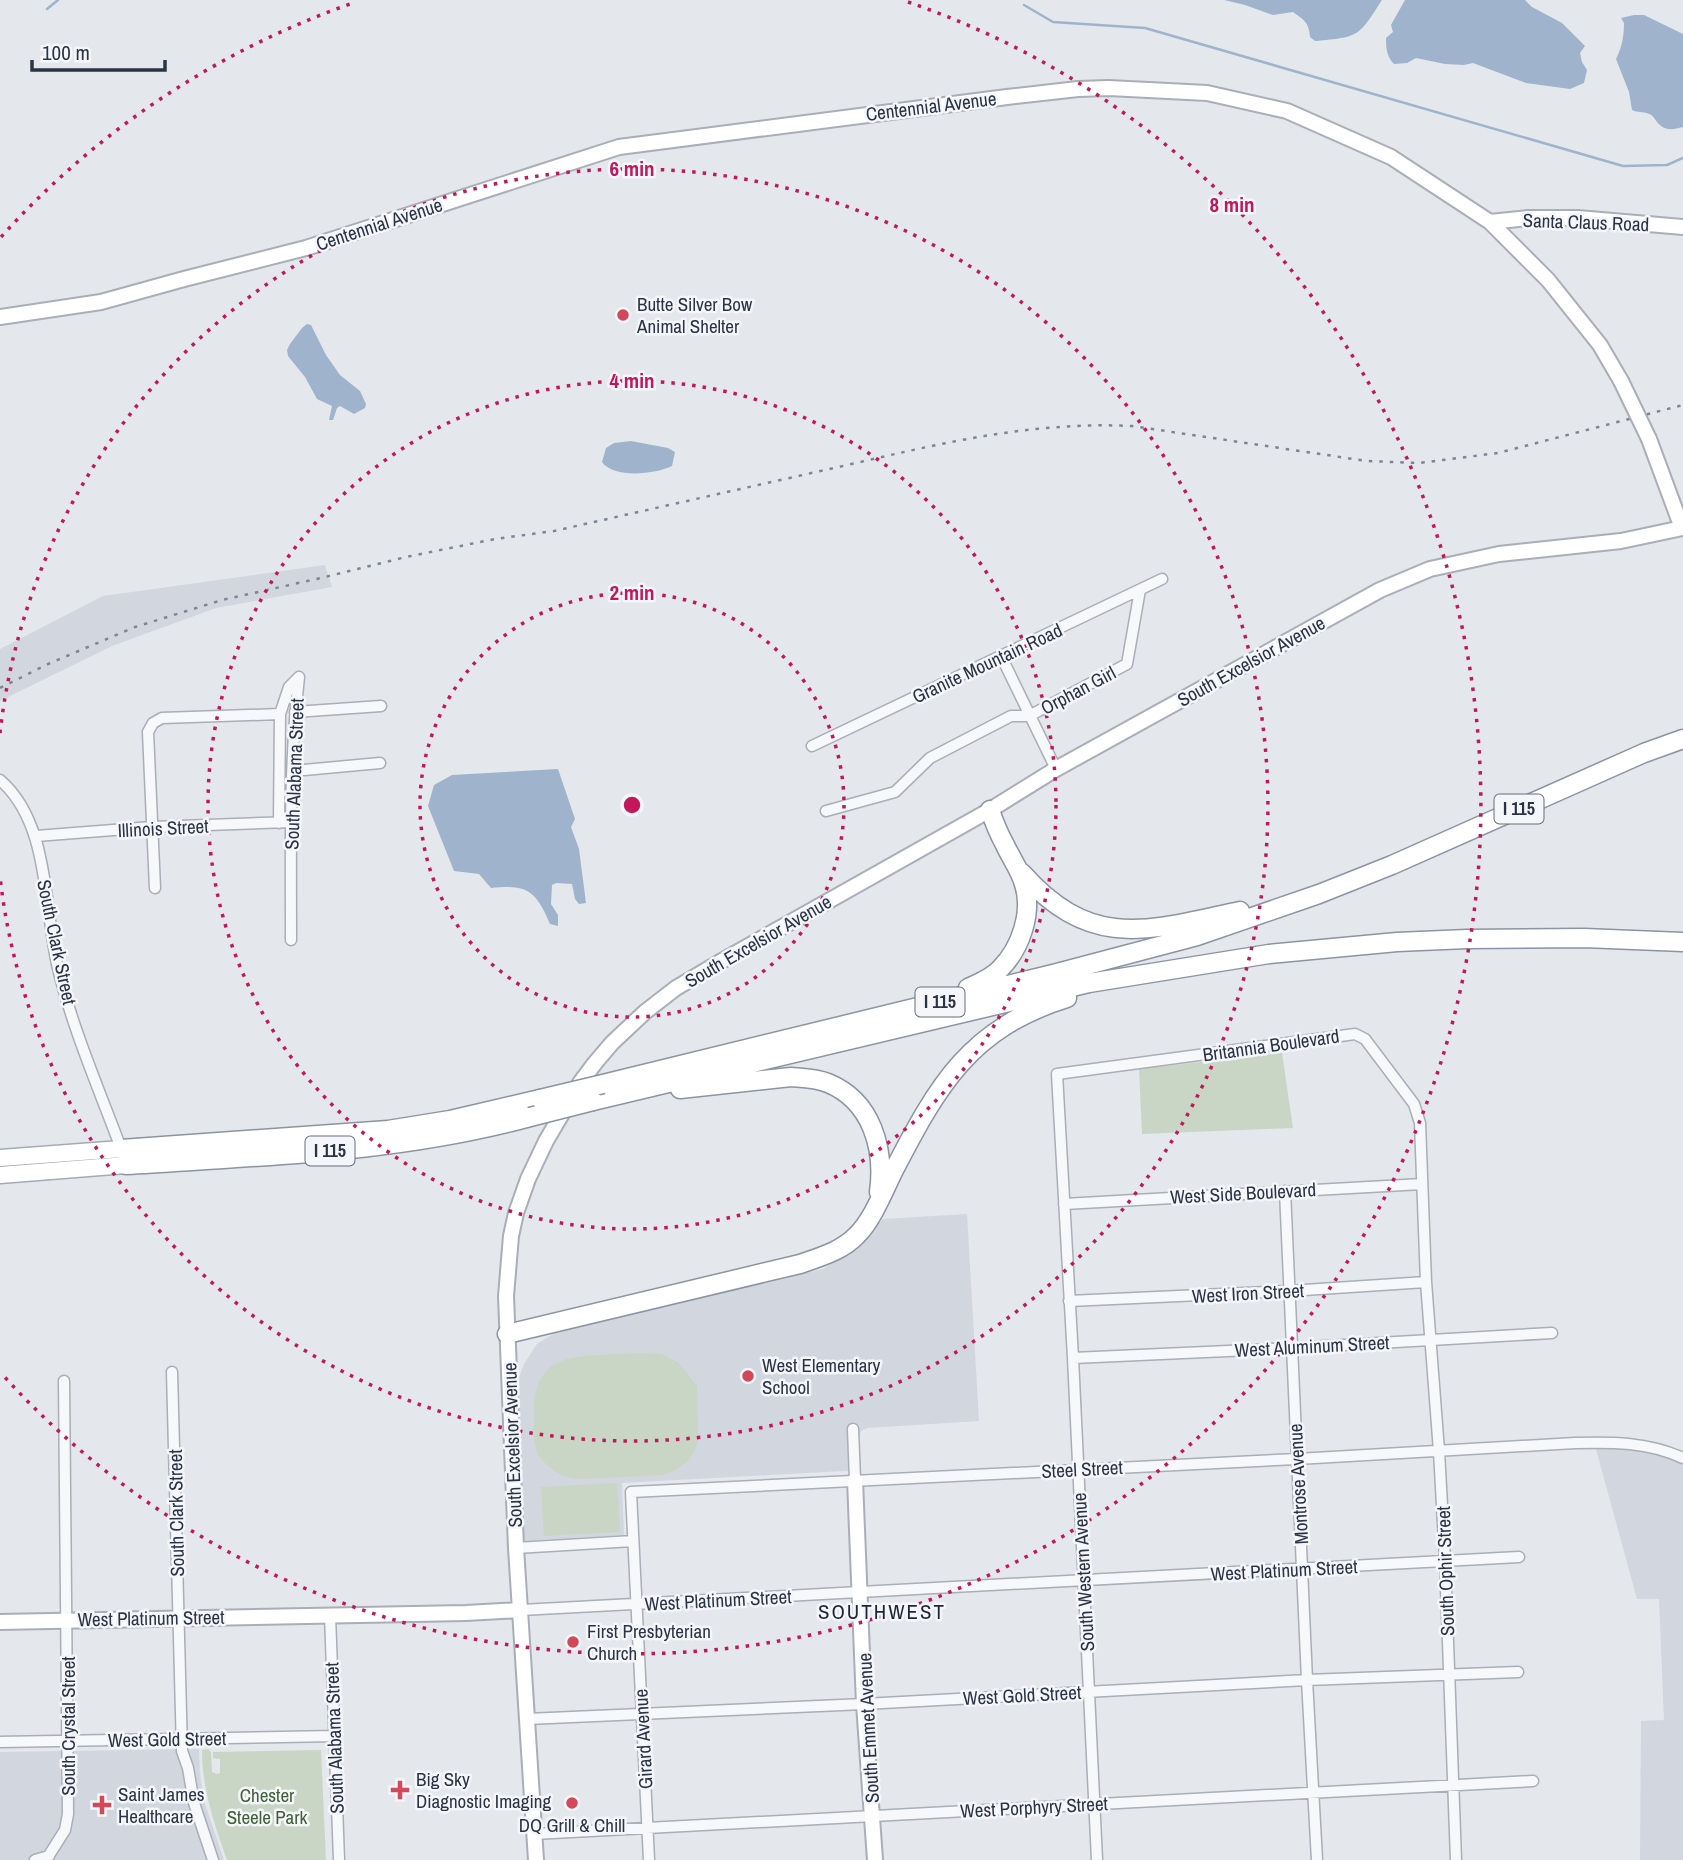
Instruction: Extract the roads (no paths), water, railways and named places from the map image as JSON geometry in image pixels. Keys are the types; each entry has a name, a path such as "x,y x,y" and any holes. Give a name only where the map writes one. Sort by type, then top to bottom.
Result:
{"highway":[{"name":"I 115","path":"124,1157 368,1148 471,1131 530,1117 597,1095 834,1028 1197,936 1319,894 1392,865 1683,738"},
{"path":"834,1028 980,983 1000,970 1014,951 1023,932 1027,897 1024,883 989,810"},
{"path":"1017,867 1033,886 1073,916 1093,924 1118,929 1167,926 1319,894"},
{"name":"I 115","path":"124,1157 388,1130 440,1122 540,1099 597,1095 1049,992 1131,975 1191,968 1269,954 1397,942 1467,939 1584,938 1683,942"},
{"path":"508,1334 800,1264 835,1252 857,1235 938,1089 984,1040 1026,1013 1049,1004 1191,968"},
{"path":"597,1095 791,1077 828,1083 845,1092 862,1109 872,1125 880,1156 881,1174 877,1203"}],"main road":[{"path":"0,1158 124,1157"},
{"path":"0,1175 124,1157"}],"street":[{"name":"Centennial Avenue","path":"0,317 101,302 306,248 618,147 1078,89 1207,93 1287,111 1391,157 1490,222 1548,279 1600,345 1649,439 1683,528"},
{"name":"Santa Claus Road","path":"1490,222 1528,218 1578,218 1683,227"},
{"name":"South Excelsior Avenue","path":"536,1860 516,1548 506,1296 511,1236 528,1179 546,1141 580,1083 612,1043 676,988 1056,769 1368,596 1430,569 1499,554 1621,541 1683,528"},
{"name":"Granite Mountain Road","path":"812,746 1162,579"},
{"name":"Orphan Girl","path":"826,811 895,792 930,758 1012,716 1029,716 1127,664 1140,590"},
{"path":"1001,656 1056,769"},
{"name":"South Alabama Street","path":"279,823 280,714 289,687 299,677 290,822 291,940"},
{"path":"295,712 381,706"},
{"path":"155,888 148,732 153,723 162,718 280,714"},
{"path":"293,771 380,762"},
{"name":"South Clark Street","path":"0,780 18,801 36,836 58,964 77,1030 124,1157"},
{"name":"Illinois Street","path":"36,836 290,822"},
{"name":"Britannia Boulevard","path":"1057,1074 1360,1035 1371,1046 1417,1111 1420,1123 1422,1184"},
{"name":"South Western Avenue","path":"1057,1074 1097,1860"},
{"name":"West Side Boulevard","path":"1064,1204 1422,1184"},
{"name":"South Ophir Street","path":"1422,1184 1445,1560 1457,1860"},
{"name":"Montrose Avenue","path":"1285,1191 1317,1860"},
{"name":"West Iron Street","path":"1069,1301 1426,1282"},
{"name":"West Aluminum Street","path":"1073,1358 1552,1333"},
{"name":"South Clark Street","path":"172,1371 182,1751 194,1803 213,1860"},
{"name":"South Crystal Street","path":"34,1860 48,1858 68,1822 64,1381"},
{"name":"South Emmet Avenue","path":"853,1429 864,1704 875,1860"},
{"name":"Steel Street","path":"631,1492 1613,1442 1641,1444 1683,1458"},
{"name":"Girard Avenue","path":"631,1492 649,1860"},
{"path":"516,1548 633,1541"},
{"name":"West Platinum Street","path":"0,1622 466,1613 1302,1570 1519,1556"},
{"name":"South Alabama Street","path":"330,1615 339,1860"},
{"name":"West Gold Street","path":"527,1719 864,1704 1307,1679 1518,1672"},
{"name":"West Gold Street","path":"0,1742 334,1736"},
{"name":"West Porphyry Street","path":"534,1834 1533,1781"}],"water":[{"path":"1224,0 1382,0 1356,33 1315,41 1310,37 1305,22 1293,12 1273,15"},
{"path":"1405,0 1525,0 1532,7 1562,23 1585,46 1580,53 1587,70 1584,83 1570,89 1526,83 1473,63 1445,64 1416,58 1407,63 1394,64 1387,52 1386,38 1393,32 1391,25"},
{"path":"1644,15 1683,34 1683,127 1665,128 1650,114 1632,110 1629,92 1616,59 1623,37 1624,23 1621,18"},
{"path":"307,324 311,325 340,375 360,391 365,408 354,414 340,406 333,420 329,420 332,406 317,399 305,377 288,356 290,344"},
{"path":"631,441 668,448 675,452 672,466 646,473 625,473 602,462 606,448 614,443"},
{"path":"558,769 575,819 571,827 579,849 586,903 579,904 575,899 572,884 552,885 551,904 558,915 558,926 550,924 540,904 529,892 514,887 491,888 479,874 454,871 428,806 434,785 452,775"}],"waterway":[{"path":"47,9 58,0"},
{"path":"1024,5 1053,22 1145,28 1623,166 1667,165 1683,158"}],"railway":[{"path":"0,688 48,664 135,627 222,600 406,557 495,539 554,531 982,436 1055,427 1132,426 1367,461 1419,463 1498,453 1683,405"}],"place":[{"name":"Butte Silver Bow Animal Shelter","path":"623,315"},
{"name":"West Elementary School","path":"748,1376"},
{"name":"First Presbyterian Church","path":"573,1642"},
{"name":"Big Sky Diagnostic Imaging","path":"400,1790"},
{"name":"DQ Grill & Chill","path":"572,1803"},
{"name":"Saint James Healthcare","path":"102,1805"}],"district":[{"name":"SOUTHWEST","path":"882,1612"}],"park label":[{"name":"Chester Steele Park","path":"267,1806"}]}
